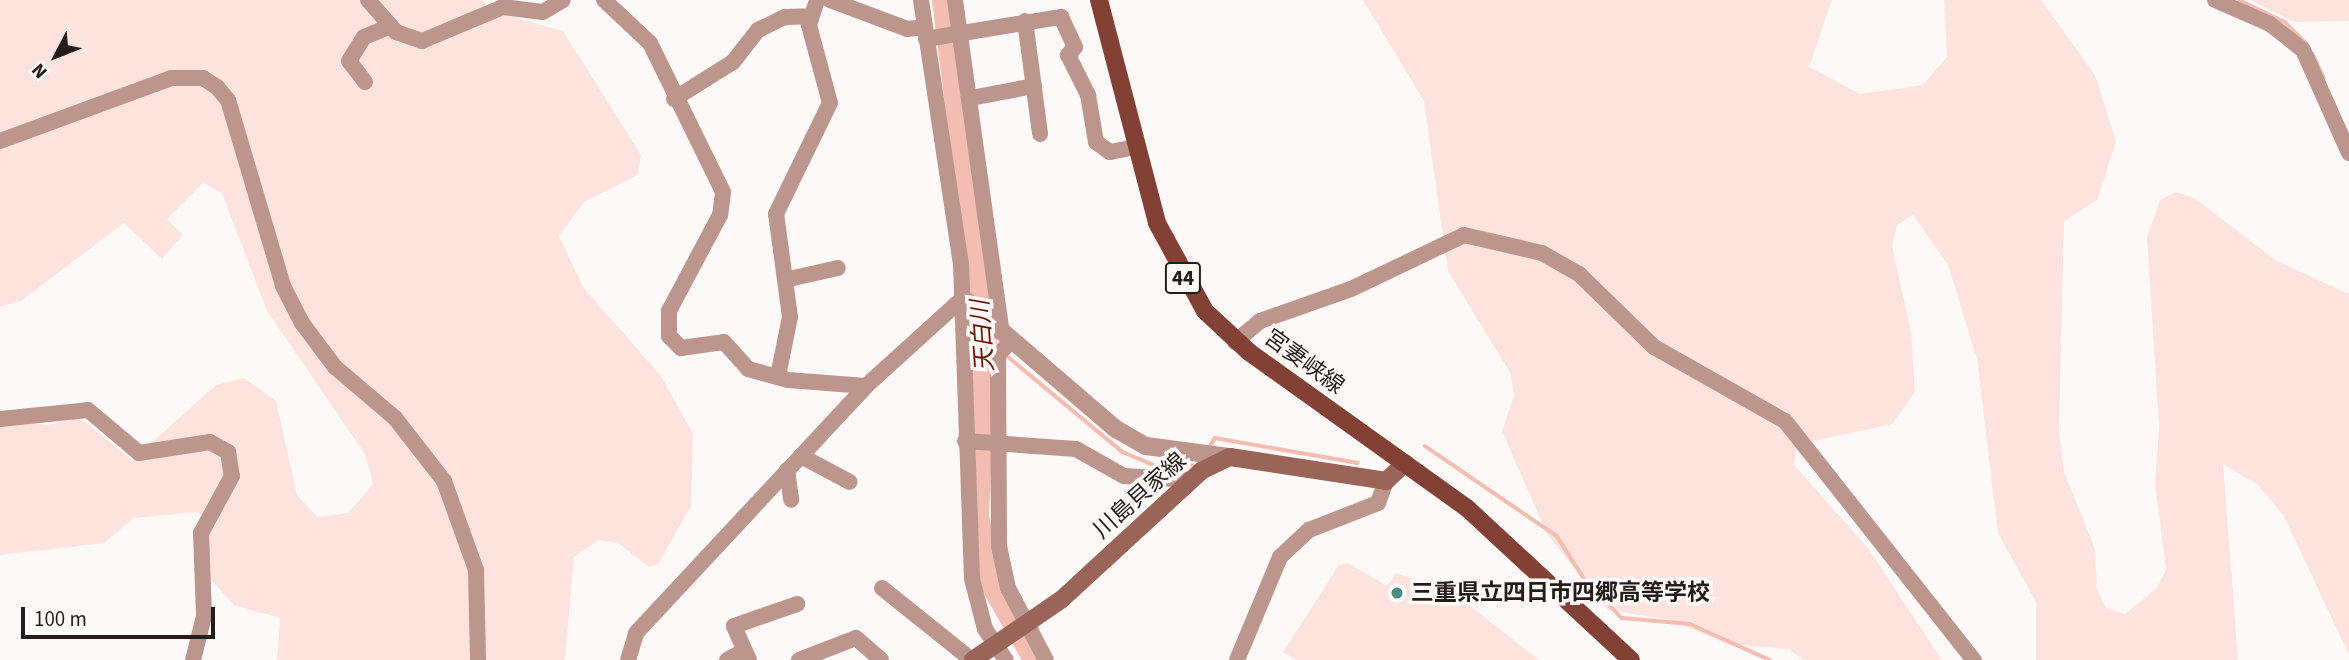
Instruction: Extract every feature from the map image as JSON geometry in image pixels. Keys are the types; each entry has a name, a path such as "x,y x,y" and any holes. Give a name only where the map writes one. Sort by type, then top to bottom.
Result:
{"main road":[{"name":"宮妻峡線","path":"1099,0 1135,147 1157,223 1183,278 1235,342 1468,509 1631,660"},
{"path":"1230,457 1386,481 1405,463"},
{"name":"川島貝家線","path":"972,660 1000,653 1029,623 1192,480 1230,457"}],"street":[{"path":"368,0 391,26 422,41 502,7 543,12 563,0"},
{"path":"604,0 650,43 674,99 724,198 669,311 668,336 681,348 724,342 742,365 778,376 866,386"},
{"path":"778,376 790,317 789,279 776,214 830,103 809,16 817,0"},
{"path":"830,0 928,35 1061,18 1074,47 1068,55 1088,95 1097,142 1110,152 1135,147"},
{"path":"920,0 928,35 963,299 972,579 1000,653"},
{"path":"955,0 1004,344 998,444 999,546 1007,588 1029,623 1046,660"},
{"path":"2215,0 2270,24 2303,50 2349,153"},
{"path":"674,99 733,62 758,30 785,17 809,16"},
{"path":"1025,21 1040,134"},
{"path":"365,82 349,61 364,37 391,26"},
{"path":"0,141 171,78 203,78 217,87 228,100 284,286 302,323 335,367 395,418 444,481 476,570 478,660"},
{"path":"971,98 1034,86"},
{"path":"1235,342 1260,321 1351,289 1464,235 1542,253 1578,274 1654,347 1785,421 1974,660"},
{"path":"789,279 838,268"},
{"path":"963,299 1004,344 1116,429 1146,446 1230,457"},
{"path":"628,660 636,632 866,386 963,299"},
{"path":"0,419 88,410 139,453 210,442 228,452 232,476 201,533 205,603 193,660"},
{"path":"967,441 1076,449 1124,476 1192,480"},
{"path":"801,456 850,482"},
{"path":"787,470 791,500"},
{"path":"1237,660 1280,557 1309,530 1378,503 1386,481"},
{"path":"882,588 972,660"},
{"path":"727,660 746,655 734,626 797,604"},
{"path":"799,660 856,638 881,660"}],"shaded area":[{"path":"0,0 482,0 494,12 563,31 641,155 638,175 584,202 559,236 583,287 661,376 693,434 691,506 658,564 649,567 619,544 599,540 574,557 565,660 277,660 280,618 234,605 211,580 205,518 197,512 134,518 104,543 0,555 0,420 46,425 80,418 132,460 216,385 244,378 276,401 297,495 317,517 348,513 373,484 365,454 267,311 222,193 203,183 167,219 183,235 162,259 124,223 22,300 0,307"},
{"path":"1363,0 1832,0 1809,67 1860,94 1923,85 1947,57 1944,0 2041,0 2095,75 2116,141 2097,200 2064,221 2059,430 2064,472 2095,549 2097,590 2106,608 2125,614 2157,588 2166,569 2155,484 2159,426 2147,237 2160,200 2176,192 2194,198 2277,261 2349,294 2349,655 2284,516 2258,485 2223,464 2238,660 2036,660 2036,602 1998,533 1977,359 1948,265 1913,215 1897,225 1892,246 1911,332 1915,392 1892,424 1796,445 1794,465 1868,548 1942,660 1803,660 1789,649 1727,644 1671,620 1608,610 1547,534 1502,431 1514,396 1511,374 1448,271 1424,101"},
{"path":"2251,0 2349,0 2349,21 2294,22"},
{"path":"1348,563 1387,586 1396,573 1451,591 1539,660 1296,660 1283,652 1339,565"}],"waterway":[{"name":"天白川","path":"943,0 985,338 977,516 992,585 1035,660"},
{"path":"2239,0 2285,22 2307,44"},
{"path":"2313,54 2324,78"},
{"path":"985,338 997,348"},
{"path":"1006,355 1123,452 1161,468 1193,465"},
{"path":"1210,446 1215,438 1358,463"},
{"path":"1425,446 1557,536 1585,580 1622,618 1690,624 1770,660"}],"place":[{"name":"三重県立四日市四郷高等学校","path":"1397,593"}]}
